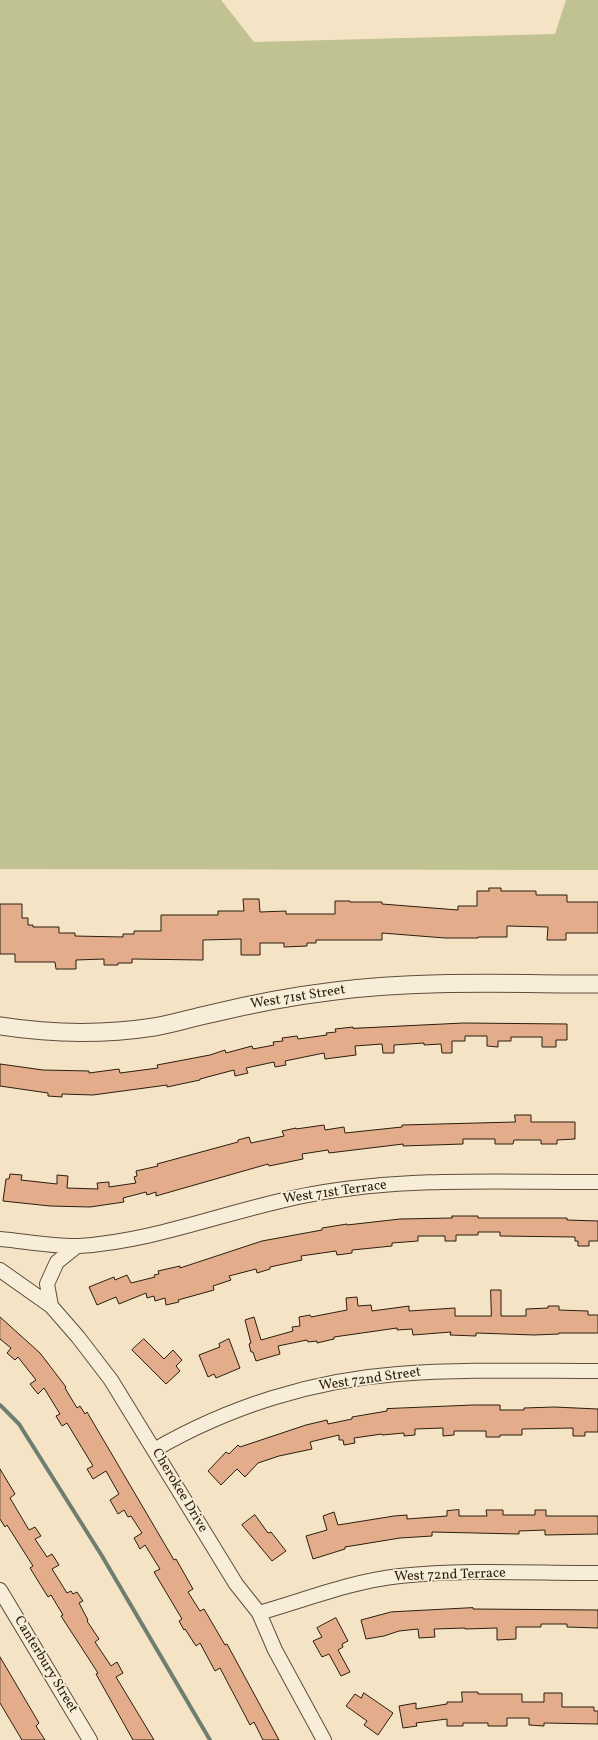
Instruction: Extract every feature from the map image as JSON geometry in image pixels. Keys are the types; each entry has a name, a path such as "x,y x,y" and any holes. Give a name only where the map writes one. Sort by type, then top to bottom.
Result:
{"street":[{"name":"West 71st Street","path":"0,1026 35,1031 76,1034 101,1033 154,1027 275,1000 335,991 390,986 445,984 598,984"},
{"name":"West 71st Terrace","path":"0,1240 77,1246 126,1240 172,1231 263,1204 314,1194 365,1187 422,1182 598,1182"},
{"path":"50,1306 47,1284 57,1262 77,1246"},
{"name":"Cherokee Drive","path":"0,1270 50,1306 78,1337 111,1380 236,1584 259,1613 275,1650 324,1740"},
{"name":"West 72nd Street","path":"154,1450 179,1435 212,1420 255,1404 301,1390 351,1379 443,1371 598,1371"},
{"name":"West 72nd Terrace","path":"259,1613 362,1583 399,1576 450,1573 598,1573"},
{"name":"Canterbury Street","path":"0,1590 90,1740"}],"green space":[{"path":"0,0 221,0 254,42 555,34 566,0 598,0 598,870 0,869"}],"building":[{"path":"489,888 501,888 501,891 536,891 536,895 567,895 567,902 598,902 598,933 566,933 566,940 547,940 548,927 507,926 507,937 445,938 382,933 382,940 316,940 316,943 307,943 307,946 284,947 284,943 260,943 260,955 241,955 241,939 203,940 203,960 132,959 132,963 104,965 104,959 76,960 76,969 56,969 55,962 15,962 15,954 0,954 0,904 22,904 22,918 28,918 28,925 33,925 33,927 59,927 59,933 75,933 75,936 123,937 123,934 134,934 134,931 161,931 161,915 218,915 218,911 244,911 243,899 259,899 260,912 286,911 286,914 335,914 335,901 382,902 382,904 458,910 458,906 477,906 477,891 489,891"},
{"path":"464,1023 567,1024 567,1040 556,1040 556,1047 542,1047 542,1037 511,1037 511,1041 498,1041 498,1047 487,1046 487,1036 465,1036 465,1041 452,1041 452,1053 442,1053 441,1044 424,1045 424,1043 394,1045 394,1053 383,1053 382,1044 355,1046 356,1055 325,1059 324,1053 285,1061 286,1065 275,1067 274,1062 246,1068 248,1073 235,1076 234,1070 200,1080 167,1087 167,1085 93,1095 62,1094 62,1097 48,1096 48,1093 0,1086 0,1064 43,1070 89,1071 89,1073 119,1069 120,1073 158,1068 157,1065 210,1055 225,1050 226,1053 252,1046 253,1049 274,1045 273,1042 283,1041 282,1038 297,1036 298,1039 327,1035 326,1033 336,1032 335,1029"},
{"path":"515,1115 531,1115 531,1122 575,1122 575,1139 557,1140 557,1144 541,1144 541,1140 514,1140 513,1144 495,1144 495,1139 463,1139 463,1144 403,1146 403,1144 329,1153 328,1150 302,1154 303,1159 269,1166 268,1164 156,1196 156,1192 147,1195 146,1192 123,1198 124,1202 90,1207 50,1206 3,1201 6,1179 9,1179 10,1174 22,1175 21,1180 57,1184 57,1175 68,1176 67,1188 98,1189 97,1183 109,1182 109,1187 136,1183 134,1177 137,1176 136,1171 158,1166 157,1164 238,1142 238,1140 249,1137 251,1143 284,1136 282,1131 296,1128 324,1125 325,1130 344,1127 345,1133 402,1127 402,1125 515,1122"},
{"path":"452,1216 478,1216 478,1218 567,1218 567,1220 598,1221 598,1241 589,1241 589,1246 578,1246 578,1241 575,1241 575,1237 500,1236 500,1232 478,1232 478,1235 456,1235 456,1241 445,1241 445,1236 418,1236 418,1241 392,1243 392,1246 352,1250 352,1253 337,1255 336,1251 301,1256 302,1260 270,1267 270,1269 257,1273 256,1269 229,1276 231,1280 213,1286 214,1290 166,1305 165,1298 155,1301 154,1296 147,1298 146,1293 119,1304 116,1297 97,1305 89,1287 114,1277 115,1280 127,1275 131,1283 155,1277 154,1275 159,1274 158,1271 180,1266 180,1268 262,1241 322,1230 322,1228 400,1219 452,1218"},
{"path":"491,1290 501,1290 501,1316 526,1316 526,1309 548,1308 548,1306 559,1306 559,1310 588,1311 588,1315 598,1315 598,1333 559,1333 534,1335 476,1333 476,1336 450,1335 451,1332 413,1335 412,1329 397,1330 397,1328 334,1337 334,1339 317,1343 317,1341 308,1342 307,1340 278,1346 280,1354 256,1361 249,1344 251,1343 245,1320 254,1317 261,1340 293,1331 292,1327 300,1326 299,1317 310,1315 311,1317 347,1310 346,1298 357,1297 358,1306 371,1305 372,1311 409,1306 409,1311 455,1308 455,1316 491,1316"},
{"path":"0,1317 40,1353 66,1387 65,1388 77,1408 80,1406 85,1414 87,1412 174,1560 176,1559 193,1589 188,1592 200,1611 204,1609 225,1645 227,1644 279,1740 263,1740 254,1722 250,1725 220,1668 215,1671 200,1643 196,1646 185,1629 184,1630 179,1621 182,1619 154,1572 160,1569 145,1545 140,1549 134,1538 142,1533 131,1516 128,1517 124,1510 118,1514 110,1500 119,1494 106,1471 93,1479 87,1469 93,1466 67,1423 62,1426 56,1416 60,1414 44,1388 38,1394 30,1384 36,1380 18,1357 15,1360 7,1353 11,1348 0,1339"},
{"path":"144,1339 164,1359 173,1350 182,1360 176,1366 180,1371 166,1384 132,1350"},
{"path":"229,1339 240,1368 216,1378 214,1374 208,1377 199,1355 220,1347 219,1344"},
{"path":"500,1405 500,1410 524,1410 524,1408 554,1407 598,1409 598,1432 585,1432 585,1436 573,1436 573,1428 522,1429 522,1435 500,1435 500,1437 486,1437 486,1431 454,1431 454,1435 443,1436 443,1428 415,1429 415,1435 404,1436 404,1433 382,1434 354,1438 355,1443 344,1445 343,1440 339,1440 339,1435 310,1442 312,1449 279,1456 258,1463 245,1477 237,1469 221,1485 208,1471 226,1452 229,1454 238,1445 240,1447 306,1425 327,1420 328,1424 352,1419 352,1417 387,1411 387,1409"},
{"path":"0,1469 15,1494 10,1498 29,1530 35,1527 41,1536 35,1539 47,1557 52,1554 59,1565 52,1569 67,1593 71,1591 73,1594 77,1592 83,1601 79,1603 88,1620 87,1621 99,1639 95,1642 111,1666 117,1662 123,1673 116,1677 154,1740 133,1740 96,1674 98,1673 61,1616 63,1615 51,1595 48,1597 30,1568 33,1566 7,1525 5,1527 0,1519"},
{"path":"459,1510 459,1516 487,1516 486,1510 503,1510 503,1515 535,1515 535,1510 546,1510 546,1516 598,1516 598,1534 545,1535 545,1530 519,1531 519,1534 432,1532 432,1536 400,1538 345,1547 345,1549 313,1559 306,1536 327,1530 323,1516 334,1512 338,1525 394,1516 407,1515 407,1519 447,1516 447,1511"},
{"path":"255,1515 268,1533 271,1532 286,1551 272,1561 242,1525"},
{"path":"473,1608 598,1610 598,1628 567,1627 567,1624 541,1624 541,1627 516,1627 516,1639 497,1640 497,1628 434,1629 435,1637 419,1638 418,1629 399,1631 384,1636 366,1639 361,1620 391,1612"},
{"path":"336,1618 348,1641 342,1644 343,1647 338,1650 350,1672 341,1676 329,1654 322,1657 313,1641 322,1637 317,1628"},
{"path":"0,1657 39,1723 36,1726 45,1740 22,1740 0,1703"},
{"path":"462,1692 478,1692 478,1694 522,1694 522,1702 544,1702 544,1693 562,1693 562,1707 594,1707 594,1711 598,1711 598,1724 544,1723 544,1726 529,1725 529,1718 507,1718 507,1726 488,1726 488,1723 463,1723 463,1726 447,1726 447,1719 416,1723 417,1726 403,1728 399,1706 416,1703 416,1709 447,1704 447,1702 462,1702"},
{"path":"364,1693 393,1713 378,1735 364,1725 367,1721 346,1706 355,1694 361,1698"}],"waterway":[{"path":"0,1405 19,1424 102,1556 210,1740"}]}
